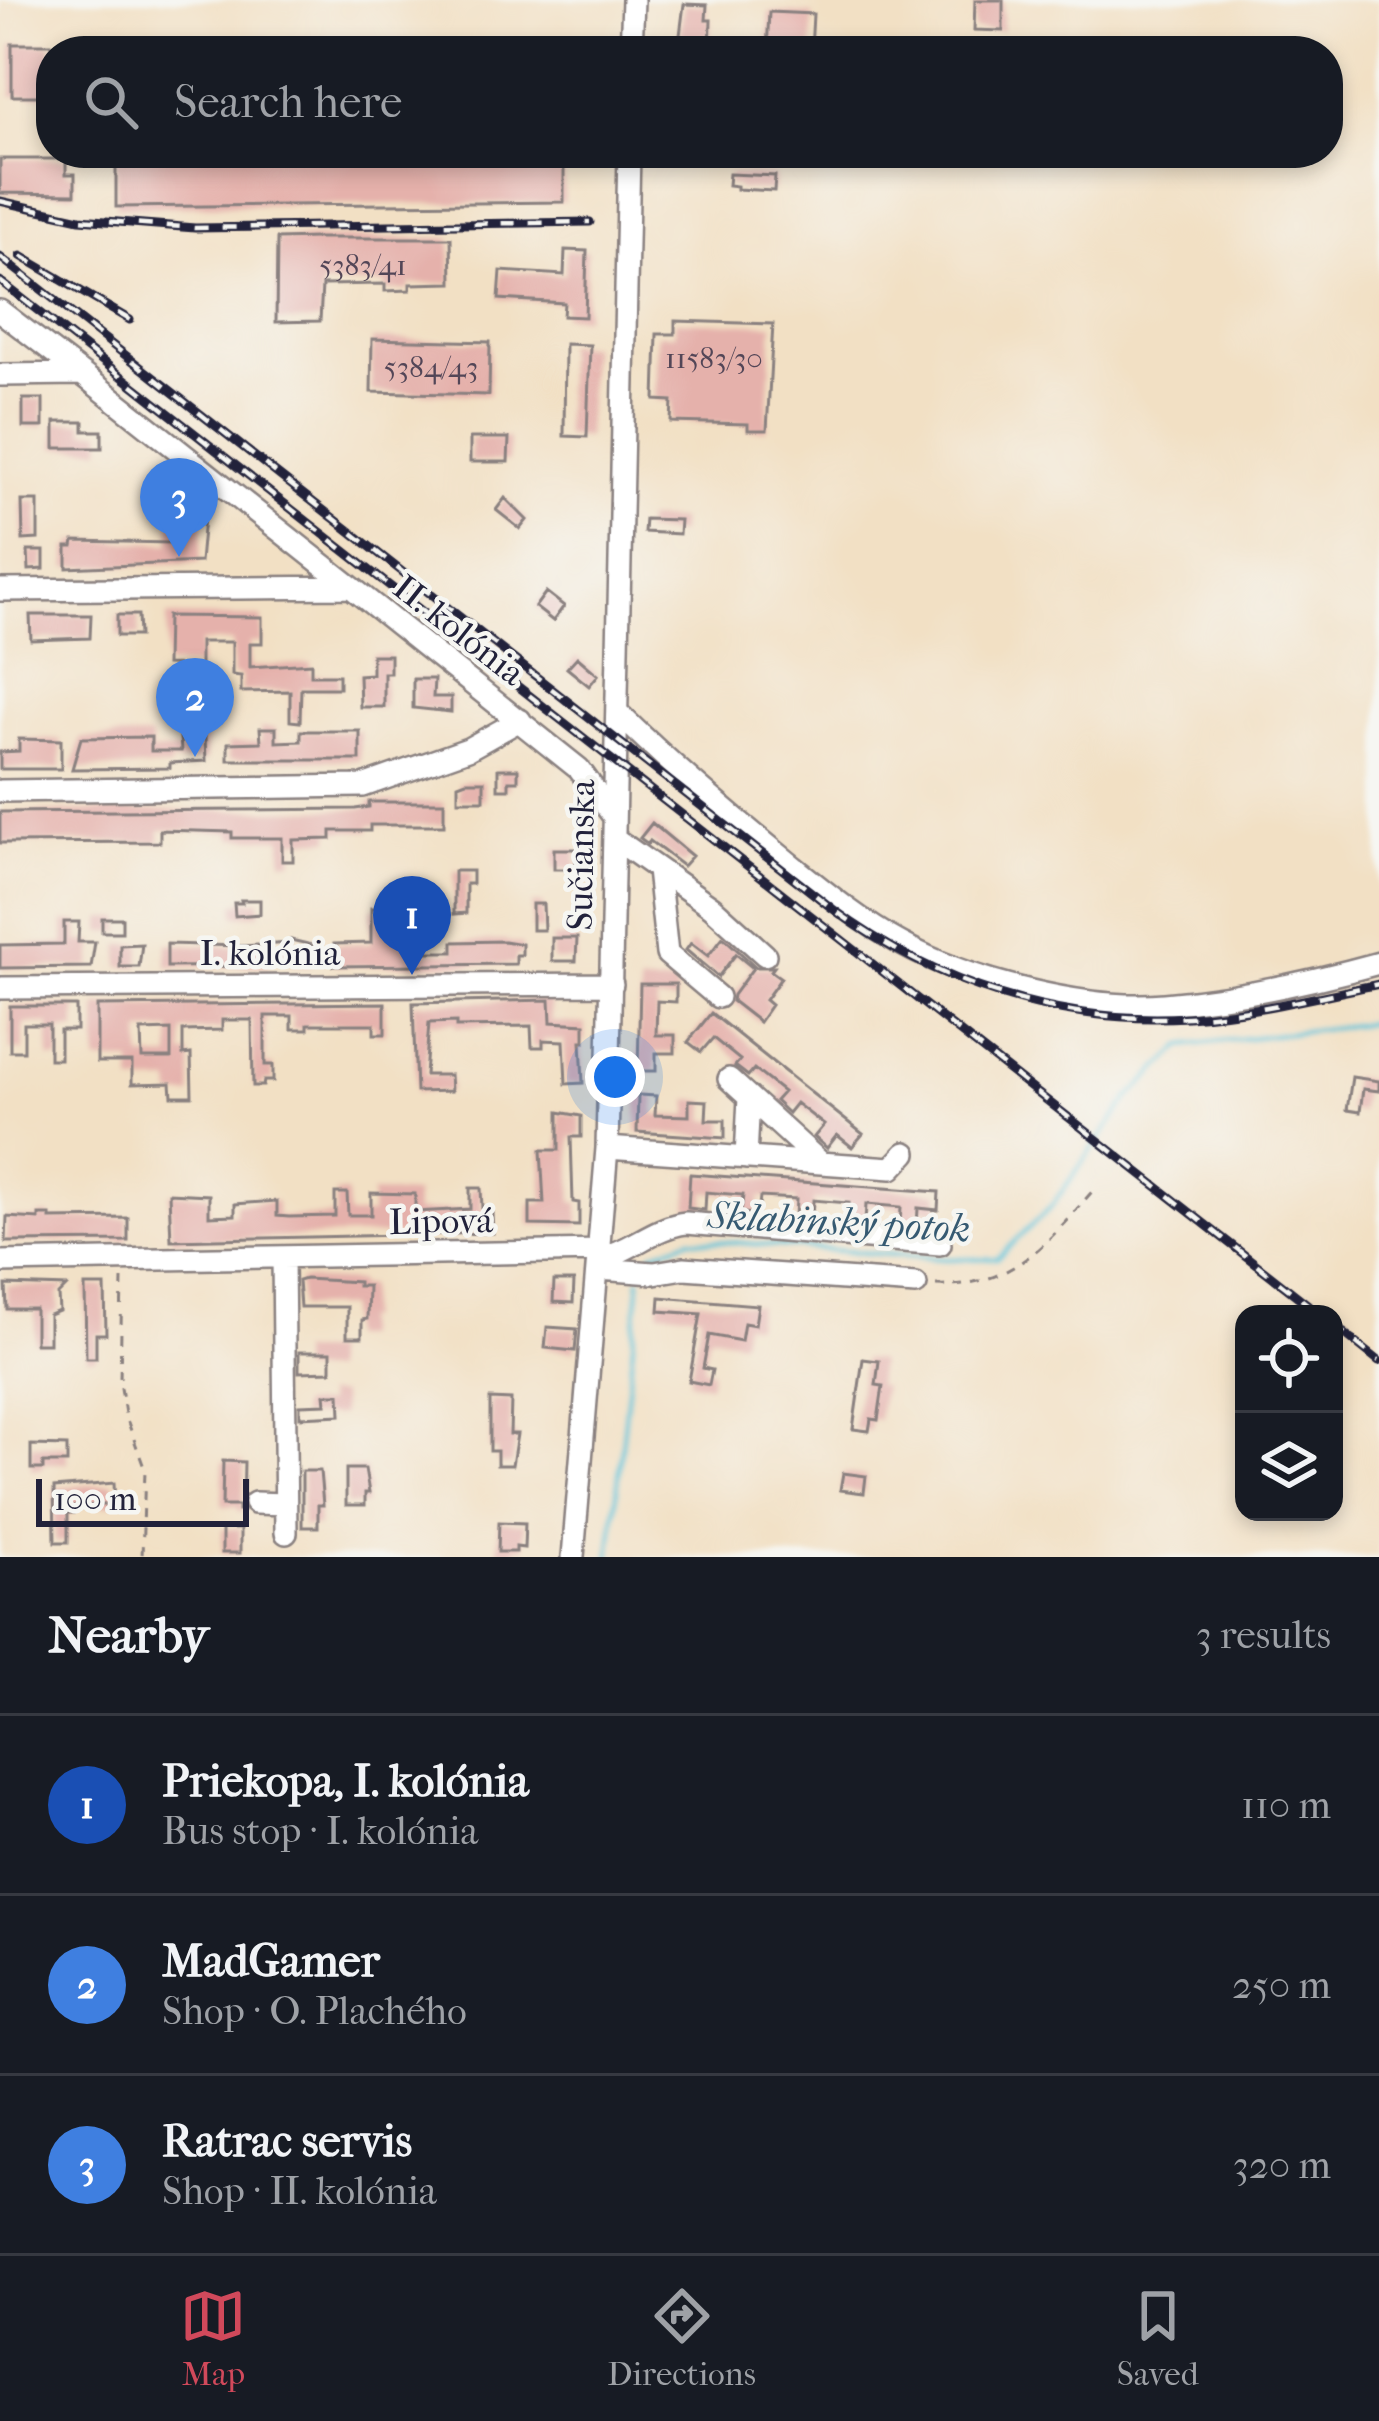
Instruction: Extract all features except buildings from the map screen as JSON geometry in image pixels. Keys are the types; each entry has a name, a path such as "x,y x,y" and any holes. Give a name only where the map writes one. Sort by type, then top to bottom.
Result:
{"street":[{"path":"632,36 633,0"},
{"name":"Sučianska","path":"573,1557 604,1262 629,168"},
{"path":"0,310 351,587"},
{"path":"0,375 82,374"},
{"name":"II. kolónia","path":"0,590 351,587 579,769 615,828 658,870 712,908 765,955"},
{"path":"618,713 677,770 849,911 903,945 998,982 1054,996 1162,1004 1322,978 1379,963"},
{"path":"0,791 363,786 468,749 520,720"},
{"path":"658,870 667,954 718,998"},
{"name":"I. kolónia","path":"0,988 612,984"},
{"path":"729,1079 821,1163"},
{"path":"746,1158 749,1097"},
{"path":"608,1148 892,1168 905,1153"},
{"path":"604,1262 650,1232 686,1223 940,1244"},
{"path":"283,1256 286,1533"},
{"name":"Lipová","path":"0,1262 283,1256 604,1262 655,1274 684,1268 916,1284"},
{"path":"255,1503 286,1504"}],"path":[{"path":"916,1284 975,1284 1017,1268 1097,1186"},
{"path":"123,1259 120,1381 125,1414 146,1470 142,1557"}],"waterway":[{"name":"Sklabinský potok","path":"648,1263 653,1253 690,1239 946,1259 997,1258 1050,1208 1130,1097 1182,1046 1379,1022"},
{"name":"Sklabinský potok","path":"610,1557 640,1279"}],"railway":[{"path":"0,201 80,219 195,228 590,222"},
{"path":"21,256 130,320"},
{"path":"0,257 833,909 914,959 1001,994 1093,1014 1140,1018 1236,1012 1379,984"},
{"path":"0,281 1308,1305"},
{"path":"1343,1332 1379,1361"}],"place":[{"name":"Ratrac servis","path":"179,557"},
{"name":"MadGamer","path":"195,757"},
{"name":"Priekopa, I. kolónia","path":"412,975"}]}
